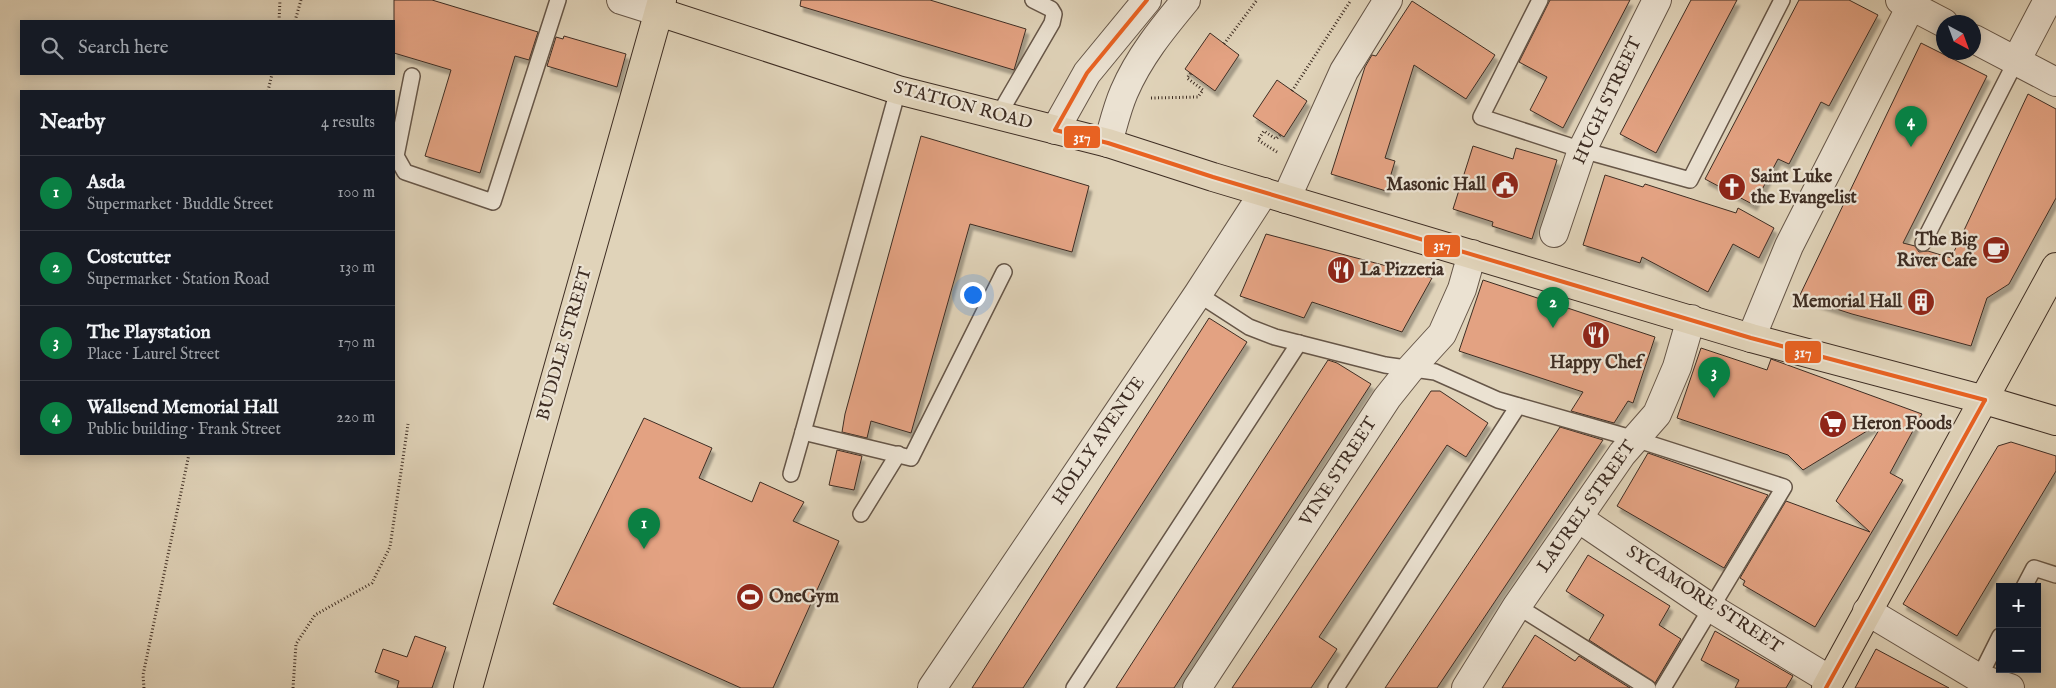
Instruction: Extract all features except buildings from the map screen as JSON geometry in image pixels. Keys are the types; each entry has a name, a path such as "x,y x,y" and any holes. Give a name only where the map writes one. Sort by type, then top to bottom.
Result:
{"main road":[{"name":"STATION ROAD","path":"661,6 898,90 1108,143 1751,338 1985,400 2056,422"},
{"name":"BUDDLE STREET","path":"468,688 661,6"},
{"path":"1828,684 1985,400 2056,267"}],"street":[{"name":"STATION ROAD","path":"621,0 661,6"},
{"path":"1055,130 1087,74 1147,0"},
{"path":"1108,143 1123,93 1135,68 1153,40 1186,0"},
{"name":"HOLLY AVENUE","path":"932,688 1198,294 1275,195 1344,71 1388,0"},
{"name":"HUGH STREET","path":"1554,233 1582,150 1656,0"},
{"path":"2016,61 2048,0"},
{"path":"1751,338 1789,246 1908,2 1936,18"},
{"path":"1981,42 2056,82"},
{"name":"VINE STREET","path":"1197,688 1387,398 1442,334 1462,289 1472,254"},
{"name":"LAUREL STREET","path":"1466,688 1517,606 1622,454 1657,414 1677,367 1691,319"},
{"name":"SYCAMORE STREET","path":"1578,518 1828,684"},
{"path":"1867,611 1976,683 2010,688"}],"lane":[{"path":"412,76 396,156 404,172 493,202 558,0"},
{"path":"998,116 1052,23 1054,14 1051,9 1033,0"},
{"path":"1540,0 1481,117 1582,150 1690,180 1782,0"},
{"path":"1923,243 2016,61"},
{"path":"791,474 898,90"},
{"path":"803,432 911,458 1004,272"},
{"path":"1198,294 1249,327 1275,337 1385,365 1411,368 1447,376 1484,394 1518,406 1635,439 1784,488 1663,688"},
{"path":"1074,688 1299,343"},
{"path":"1336,688 1518,406"},
{"path":"861,514 898,454"},
{"path":"2026,583 2034,568 2056,575"},
{"path":"1517,606 1648,688"},
{"path":"1976,683 1996,644"}],"path":[{"path":"280,0 280,20"},
{"path":"295,20 301,0"},
{"path":"1224,44 1257,0"},
{"path":"1292,90 1351,0"},
{"path":"1174,97 1198,97 1203,90 1187,78 1191,73"},
{"path":"268,90 272,75"},
{"path":"1258,140 1264,131 1276,139 1280,135"},
{"path":"292,688 296,644 315,616 372,583 390,548 408,424"},
{"path":"144,688 143,675 189,455"}],"transit line":[{"name":"317","path":"1147,0 1087,73 1055,130 1108,143 1213,177 1751,338 1985,400"},
{"name":"317","path":"1826,688 1985,400"}],"place":[{"name":"Wallsend Memorial Hall","path":"1911,147"},
{"name":"Masonic Hall","path":"1505,185"},
{"name":"Saint Luke the Evangelist","path":"1732,187"},
{"name":"The Big River Cafe","path":"1996,250"},
{"name":"La Pizzeria","path":"1341,270"},
{"name":"Memorial Hall","path":"1921,302"},
{"name":"Costcutter","path":"1553,328"},
{"name":"Happy Chef","path":"1596,335"},
{"name":"The Playstation","path":"1714,398"},
{"name":"Heron Foods","path":"1833,424"},
{"name":"Asda","path":"644,549"},
{"name":"OneGym","path":"750,597"}]}
